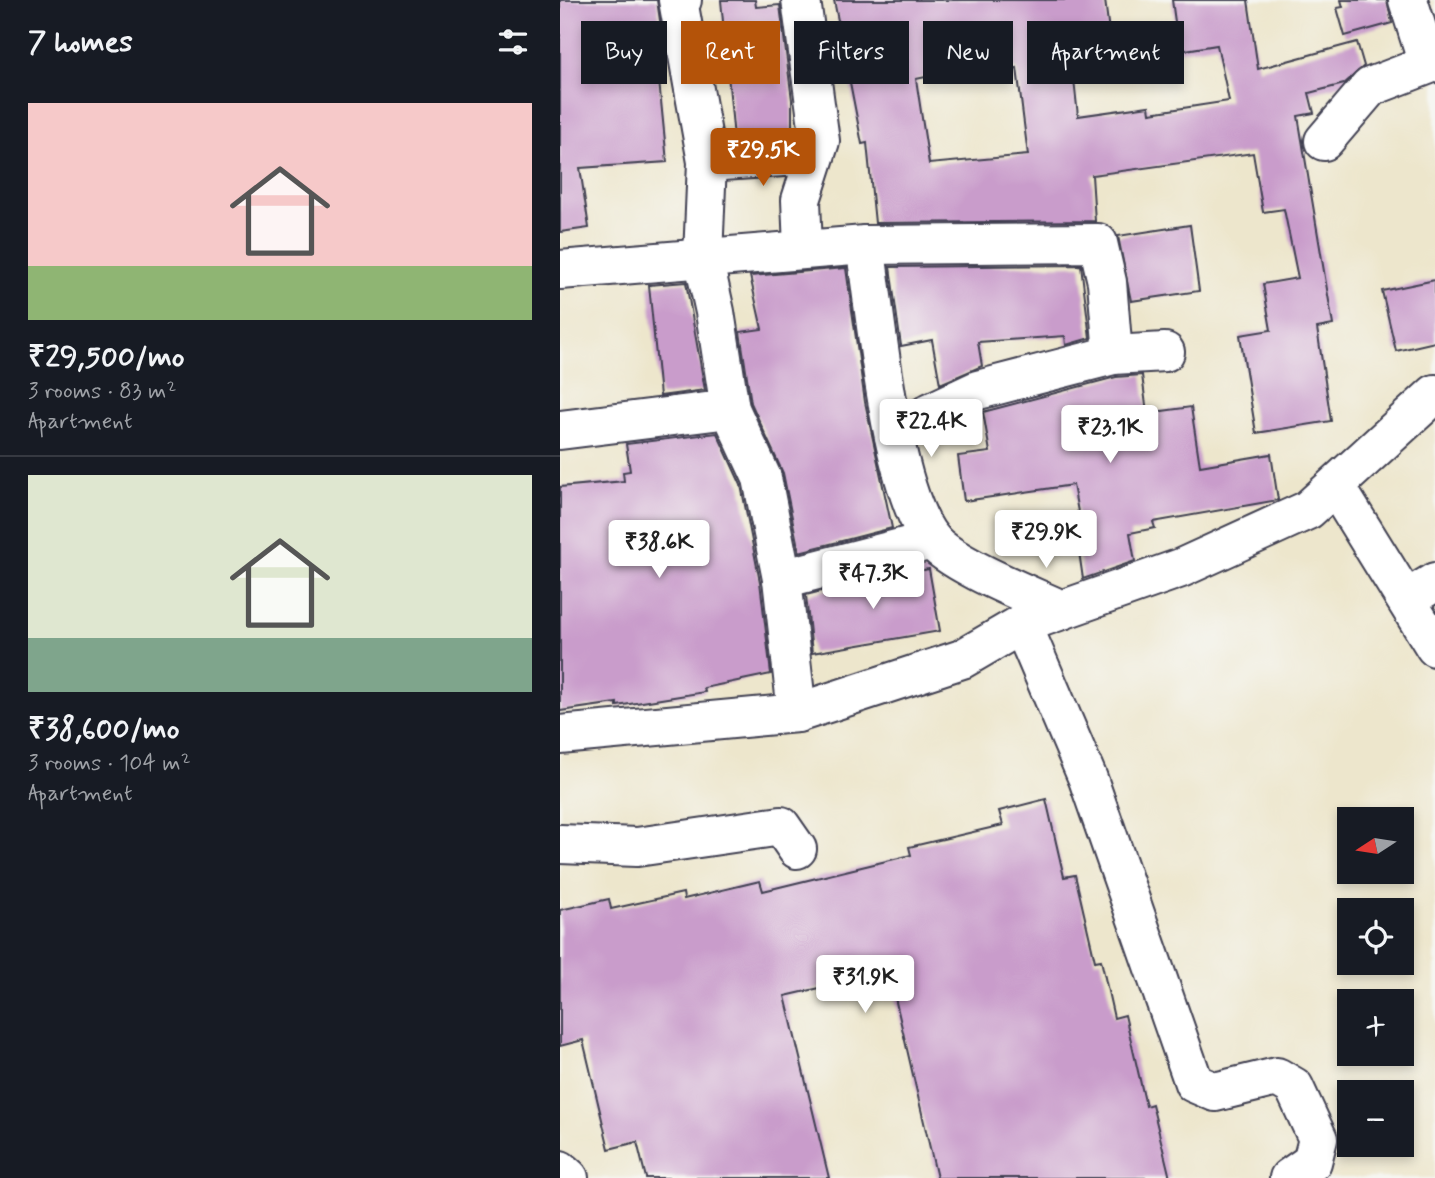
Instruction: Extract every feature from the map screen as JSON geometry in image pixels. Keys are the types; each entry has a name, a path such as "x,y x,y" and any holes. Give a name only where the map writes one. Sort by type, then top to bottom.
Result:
{"street":[{"path":"680,0 707,162 703,257 715,312 730,409 762,478 782,579 797,713"},
{"path":"801,0 820,141 801,200 803,248"},
{"path":"1324,141 1370,87 1431,63 1408,0"},
{"path":"707,162 815,155"},
{"path":"560,270 803,248 1098,243 1107,282 1113,355"},
{"path":"865,245 894,436 911,497 932,540 973,569 1062,610"},
{"path":"894,436 931,411 978,390 1113,355 1166,352"},
{"path":"560,735 797,713 962,659 1022,624 1181,568 1317,505 1435,394"},
{"path":"560,430 730,409"},
{"path":"1336,488 1421,591 1435,647"},
{"path":"782,579 932,540"},
{"path":"1022,624 1088,779 1194,1083 1215,1092 1277,1077 1294,1087 1318,1139 1312,1162 1289,1178"},
{"path":"560,844 637,847 781,826 797,849"},
{"path":"560,1170 569,1178"}],"building":[{"path":"560,0 657,0 660,21 581,21 581,84 659,84 667,162 580,168 589,228 560,232"},
{"path":"721,0 755,0 756,7 780,5 792,100 792,135 734,138 729,84 780,84 780,21 723,21"},
{"path":"834,0 1105,0 1108,21 1027,21 1027,84 1074,84 1078,116 1149,106 1150,113 1229,101 1217,45 1184,50 1184,21 1175,21 1172,0 1248,0 1258,69 1357,42 1364,66 1344,84 1309,93 1314,113 1298,116 1333,325 1317,328 1331,421 1256,433 1240,335 1271,330 1263,284 1298,278 1284,209 1263,212 1253,153 1092,175 1095,221 875,223 867,143 862,144 850,84 909,84 909,21 838,21","holes":["923,21 1013,21 1013,69 1017,68 1028,155 929,164 916,79 923,78"]},
{"path":"1341,0 1387,0 1392,23 1345,36 1337,8 1343,7"},
{"path":"1190,225 1199,291 1131,301 1118,236"},
{"path":"1081,265 1090,338 1066,345 1065,336 978,342 982,366 940,384 932,340 901,346 890,267"},
{"path":"846,268 865,402 892,528 799,552 783,473 751,403 740,332 762,329 750,276"},
{"path":"1435,280 1435,342 1396,351 1382,291"},
{"path":"686,282 705,390 660,396 649,285"},
{"path":"1142,375 1147,413 1191,407 1200,466 1271,454 1278,500 1153,522 1155,528 1130,533 1135,561 1083,579 1078,545 1084,544 1073,485 964,501 958,456 990,452 983,412 1116,377"},
{"path":"717,433 741,485 760,582 771,674 704,688 705,692 617,706 617,703 560,711 560,487 624,481 623,472 630,471 626,444"},
{"path":"929,569 940,631 812,653 806,595 900,571 901,574"},
{"path":"1046,799 1064,877 1075,875 1095,961 1101,960 1114,1018 1125,1015 1146,1106 1152,1104 1170,1178 937,1178 889,972 785,996 829,1178 646,1178 637,1142 609,1149 583,1040 560,1046 560,910 609,899 611,909 683,893 684,899 760,881 763,891 911,855 909,847 1003,825 999,811"}]}
